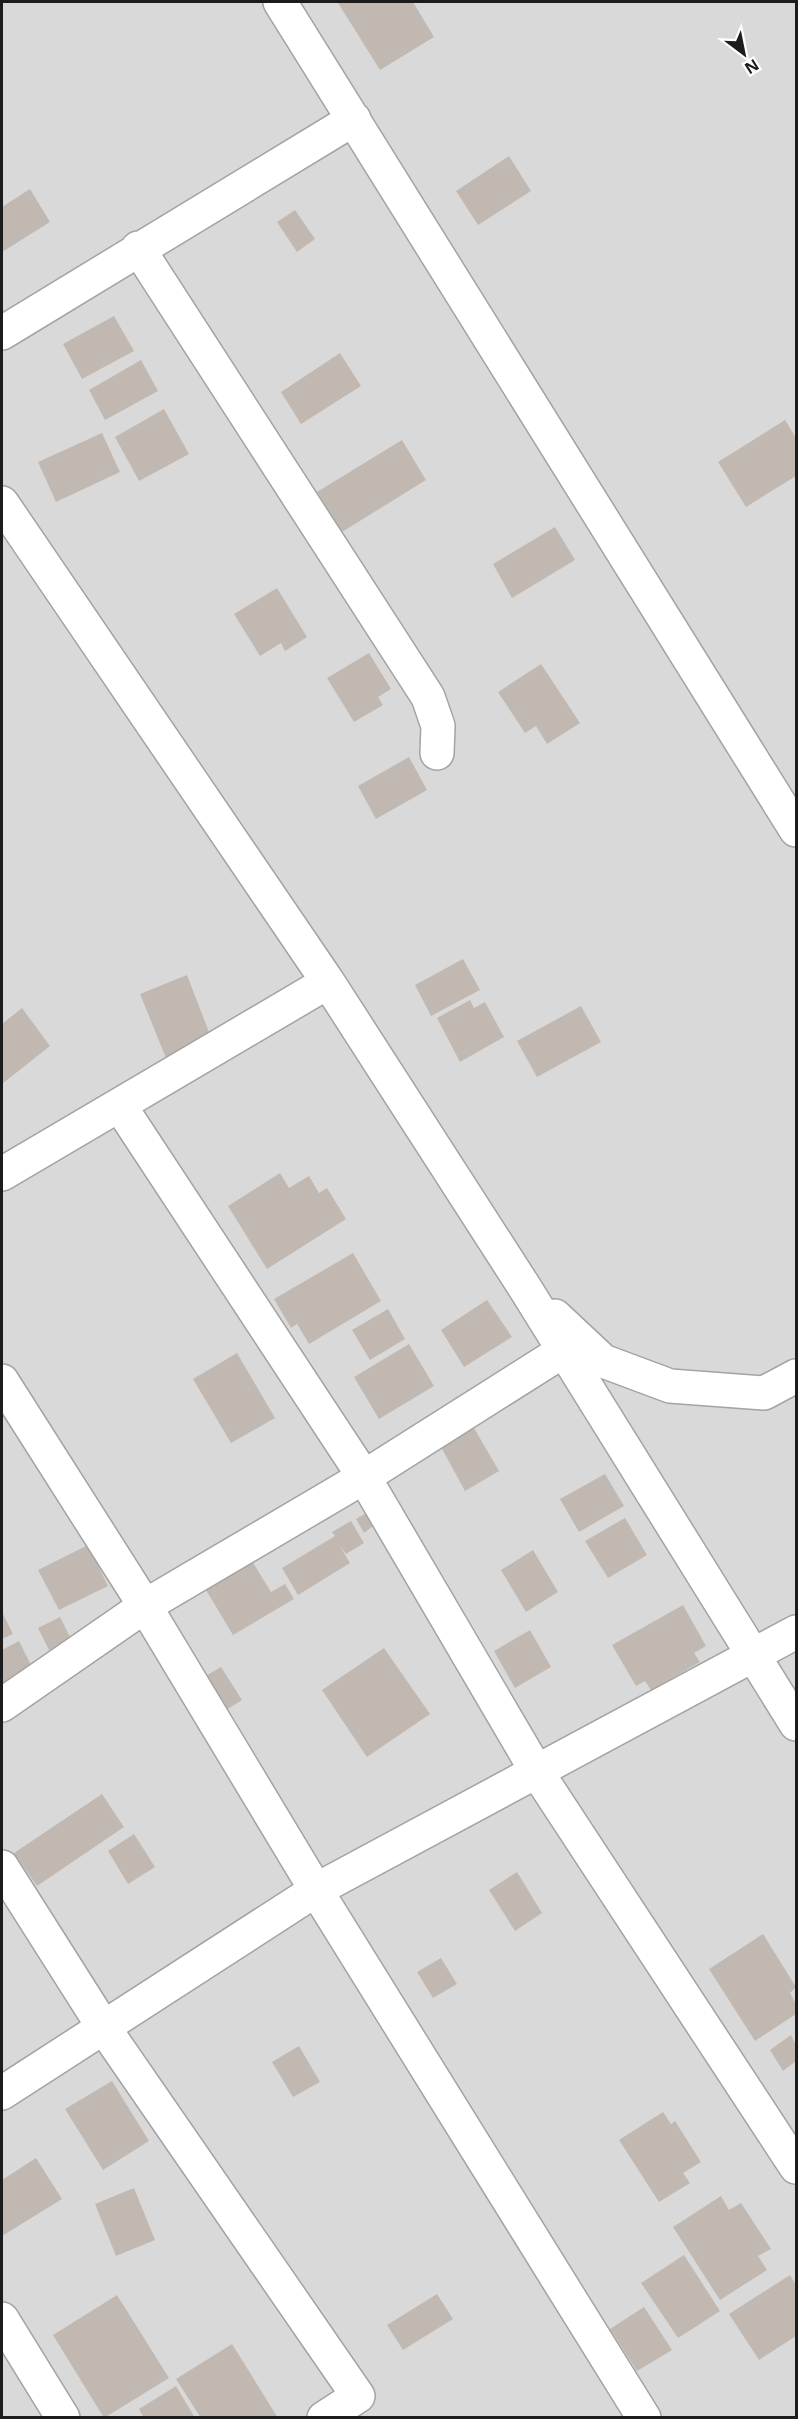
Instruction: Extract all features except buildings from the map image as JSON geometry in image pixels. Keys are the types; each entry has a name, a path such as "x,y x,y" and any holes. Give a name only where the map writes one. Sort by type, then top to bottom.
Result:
{"street":[{"path":"280,2 796,830"},
{"path":"2,333 138,248 354,119"},
{"path":"138,248 428,697 438,726 437,753"},
{"path":"2,503 328,982 525,1288 796,1724"},
{"path":"2,1174 120,1107 328,982"},
{"path":"120,1107 363,1477 537,1772 796,2166"},
{"path":"525,1288 603,1361 670,1386 764,1393 796,1376"},
{"path":"2,1705 145,1606 363,1477 563,1351"},
{"path":"2,1381 145,1606 316,1890 644,2418"},
{"path":"2,2093 316,1890 796,1632"},
{"path":"2,1867 104,2028 358,2396 324,2418"},
{"path":"2,2319 63,2418"}],"shaded area":[{"path":"2,2 796,2 796,2417 2,2417"}]}
